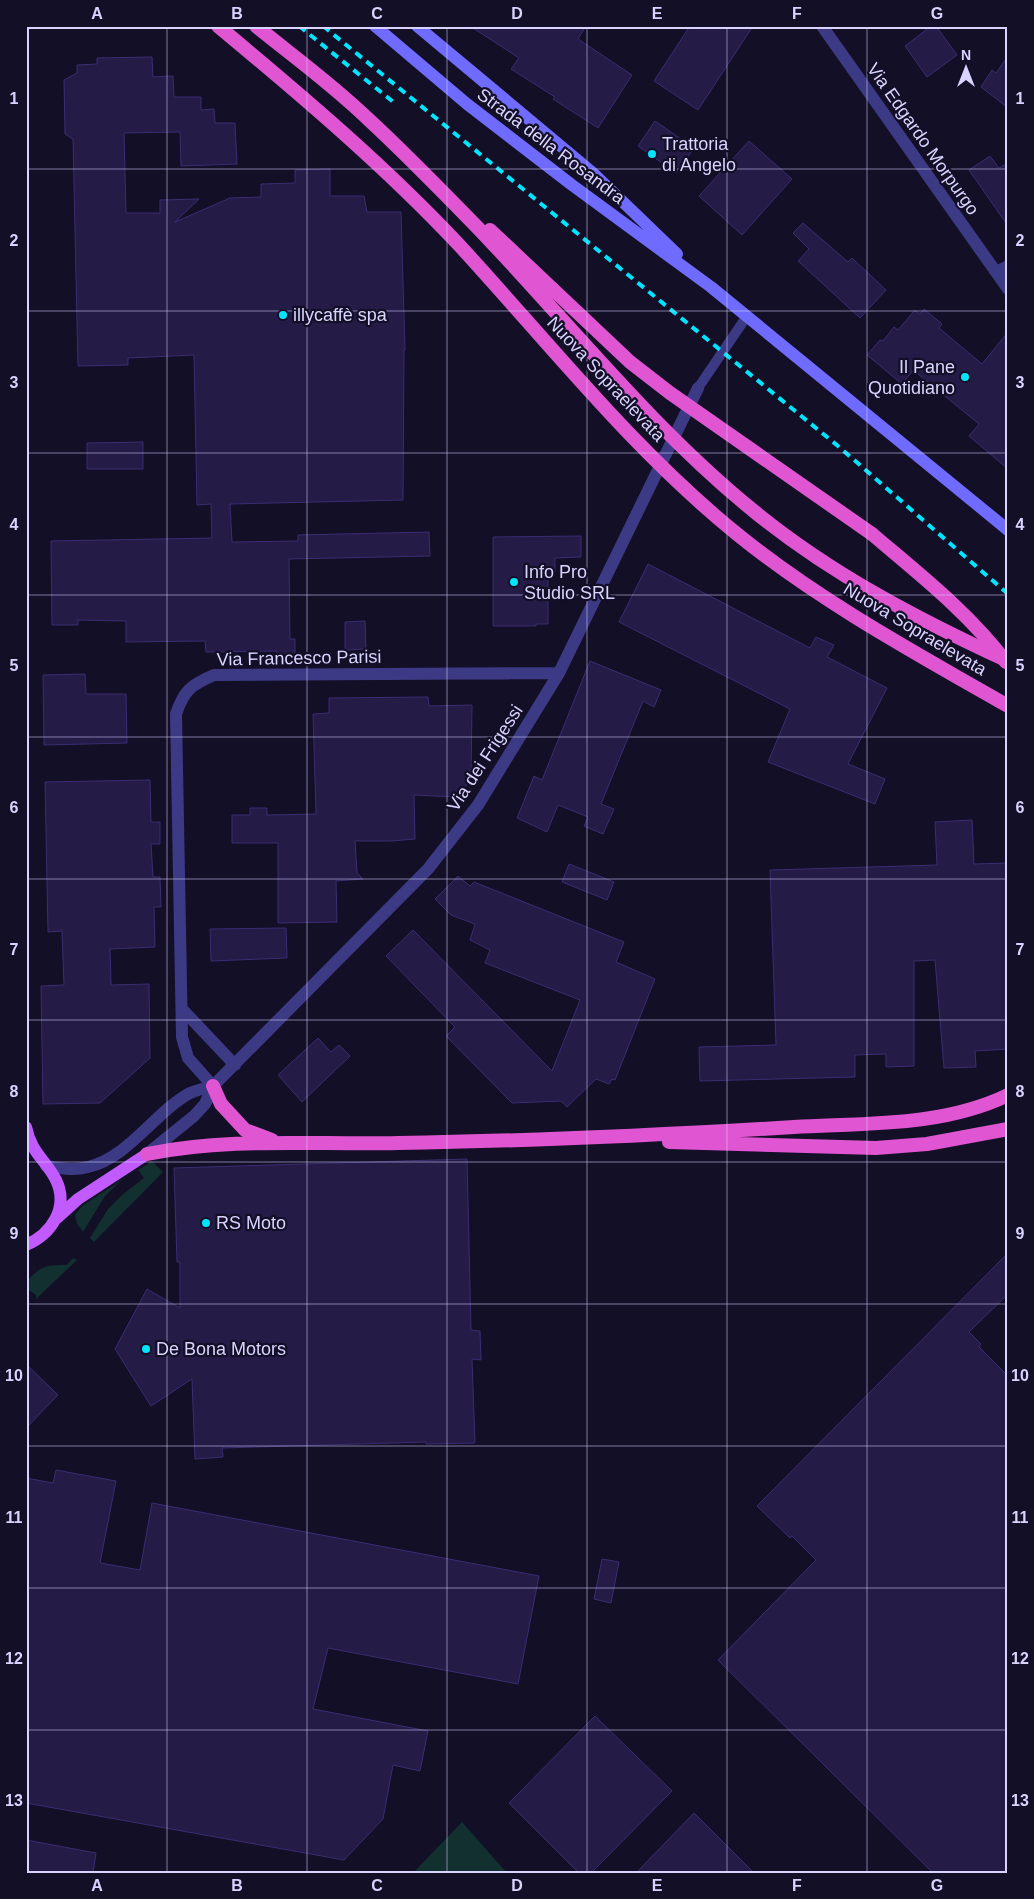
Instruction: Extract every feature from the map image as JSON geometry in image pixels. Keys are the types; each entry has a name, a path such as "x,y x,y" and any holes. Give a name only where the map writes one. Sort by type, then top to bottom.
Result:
{"highway":[{"name":"Nuova Sopraelevata","path":"218,26 349,137 417,201 628,433 683,487 738,535 841,607 927,660 1008,706"},
{"name":"Nuova Sopraelevata","path":"256,26 366,117 478,228 649,414 702,466 754,512 797,544 855,582 942,630 1008,662"},
{"path":"366,117 534,270 630,362 670,393 872,534 952,602 988,638 1008,662"},
{"path":"212,1086 221,1104 245,1130 281,1144"},
{"path":"147,1154 205,1145 396,1144 573,1139 883,1123 940,1117 969,1110 1008,1095"},
{"path":"573,1139 876,1148 926,1144 1008,1129"}],"main road":[{"name":"Strada della Rosandra","path":"375,26 468,104 580,191 711,287 1008,530"},
{"name":"Strada della Rosandra","path":"417,26 592,173 711,287"},
{"path":"26,1127 35,1152 52,1173 60,1192 56,1220"},
{"path":"26,1244 38,1239 48,1231 56,1220 78,1199 147,1154"},
{"path":"26,1156 46,1166"}],"street":[{"name":"Via Edgardo Morpurgo","path":"822,26 1008,289"},
{"path":"996,272 1008,266"},
{"name":"Via dei Frigessi","path":"46,1166 77,1169 98,1163 119,1152 192,1092 212,1086 428,869 478,805 559,673 698,388"},
{"name":"Via Francesco Parisi","path":"212,1086 188,1058 182,1037 183,1010 176,714 182,698 195,683 214,676 559,673"},
{"path":"183,1010 235,1065"},
{"name":"Via dei Frigessi","path":"147,1154 194,1116 205,1104 212,1086"}],"lane":[{"path":"698,388 747,316"}],"green space":[{"path":"152,1161 163,1172 94,1242 90,1238 108,1209 144,1178 138,1170"},
{"path":"122,1180 105,1196 83,1232 77,1224 75,1215 82,1206"},
{"path":"73,1258 77,1260 36,1299 36,1295 26,1288 26,1282 40,1270 53,1265 67,1265"},
{"path":"462,1822 507,1873 413,1873"}],"building":[{"path":"470,26 586,26 578,39 632,75 598,128 553,99 555,97 511,69 519,58"},
{"path":"690,26 753,26 698,110 654,81"},
{"path":"931,26 936,26 957,55 927,77 905,46"},
{"path":"1008,56 1008,108 981,87 992,70 996,73"},
{"name":"illycaffè spa","path":"152,57 153,77 173,76 174,97 201,97 201,110 214,109 215,123 235,123 237,164 181,166 180,132 124,133 126,213 160,213 160,200 199,199 175,222 230,198 261,197 261,184 295,183 295,170 330,169 330,196 364,196 367,212 401,212 405,350 403,500 230,504 232,542 298,541 298,535 429,532 430,556 289,559 290,639 295,639 295,658 277,658 277,651 206,652 205,641 126,642 126,621 78,620 78,625 52,625 51,541 212,538 211,504 197,505 194,355 128,358 128,365 78,366 73,139 65,134 64,80 77,73 77,65 97,64 97,58"},
{"path":"655,121 694,148 676,173 638,146"},
{"path":"749,141 792,179 742,235 699,196"},
{"path":"990,156 999,168 1008,163 1008,226 969,170"},
{"path":"803,223 848,262 852,258 886,290 860,318 798,261 809,249 793,233"},
{"name":"Il Pane Quotidiano","path":"924,309 942,324 939,328 982,364 1008,332 1008,469 969,436 979,424 913,370 902,384 867,355 880,340 883,341 894,327 898,330 915,310 920,314"},
{"path":"143,442 143,469 87,469 87,443"},
{"name":"Info Pro Studio SRL","path":"581,536 581,557 555,558 555,572 548,572 548,624 536,624 536,626 493,626 493,537"},
{"path":"648,564 810,648 816,637 834,645 827,657 887,688 848,764 885,779 875,804 768,762 790,709 619,622"},
{"path":"365,621 366,649 345,650 345,622"},
{"path":"590,661 661,690 654,707 643,701 601,804 614,809 603,834 584,826 588,817 558,805 547,832 517,818 534,776 542,780"},
{"path":"85,674 86,694 126,694 127,743 44,745 43,675"},
{"path":"428,697 429,706 472,705 471,779 457,797 414,795 415,839 355,841 357,873 363,879 336,881 337,922 278,923 278,843 232,843 232,815 250,815 250,808 267,808 267,815 316,814 313,714 329,713 329,698"},
{"path":"150,780 151,822 160,822 160,844 151,844 153,877 160,877 161,907 154,907 155,947 110,949 111,985 149,984 150,1058 100,1103 43,1104 41,986 64,985 62,931 48,932 45,782"},
{"path":"972,820 974,864 1008,863 1008,1049 975,1051 976,1067 944,1068 935,960 914,961 914,1066 886,1067 886,1054 855,1055 855,1077 700,1081 699,1047 776,1045 770,870 937,865 935,822"},
{"path":"569,864 614,882 607,900 562,882"},
{"path":"458,876 470,886 474,882 624,942 616,962 655,979 615,1080 612,1079 609,1084 596,1079 567,1107 561,1101 512,1103 446,1036 455,1027 386,956 413,930 552,1071 580,1000 485,963 490,950 470,940 475,924 451,915 435,899"},
{"path":"286,928 287,958 211,961 210,929"},
{"path":"318,1038 331,1052 339,1045 350,1056 302,1102 278,1075"},
{"path":"467,1159 471,1330 480,1331 481,1360 472,1359 475,1443 426,1444 426,1442 222,1448 223,1457 195,1459 192,1379 151,1406 115,1349 147,1289 180,1308 180,1262 177,1262 174,1168"},
{"path":"1008,1253 1008,1294 969,1332 981,1344 979,1347 1008,1376 1008,1873 933,1873 718,1660 816,1560 792,1536 790,1538 757,1506"},
{"path":"26,1364 58,1395 26,1428"},
{"path":"56,1470 116,1481 100,1563 140,1570 152,1503 539,1576 518,1684 328,1648 313,1709 428,1731 420,1771 393,1765 383,1819 344,1860 26,1803 26,1478 53,1483"},
{"path":"602,1559 619,1562 611,1603 594,1599"},
{"path":"595,1716 672,1791 591,1873 579,1873 509,1803"},
{"path":"694,1813 754,1873 636,1873"},
{"path":"26,1840 96,1853 93,1873 26,1873"}],"railway":[{"path":"299,26 397,105"},
{"path":"323,26 838,446 1008,594"}],"place":[{"name":"Trattoria di Angelo","path":"652,154"},
{"name":"illycaffè spa","path":"283,315"},
{"name":"Il Pane Quotidiano","path":"965,377"},
{"name":"Info Pro Studio SRL","path":"514,582"},
{"name":"RS Moto","path":"206,1223"},
{"name":"De Bona Motors","path":"146,1349"}]}
